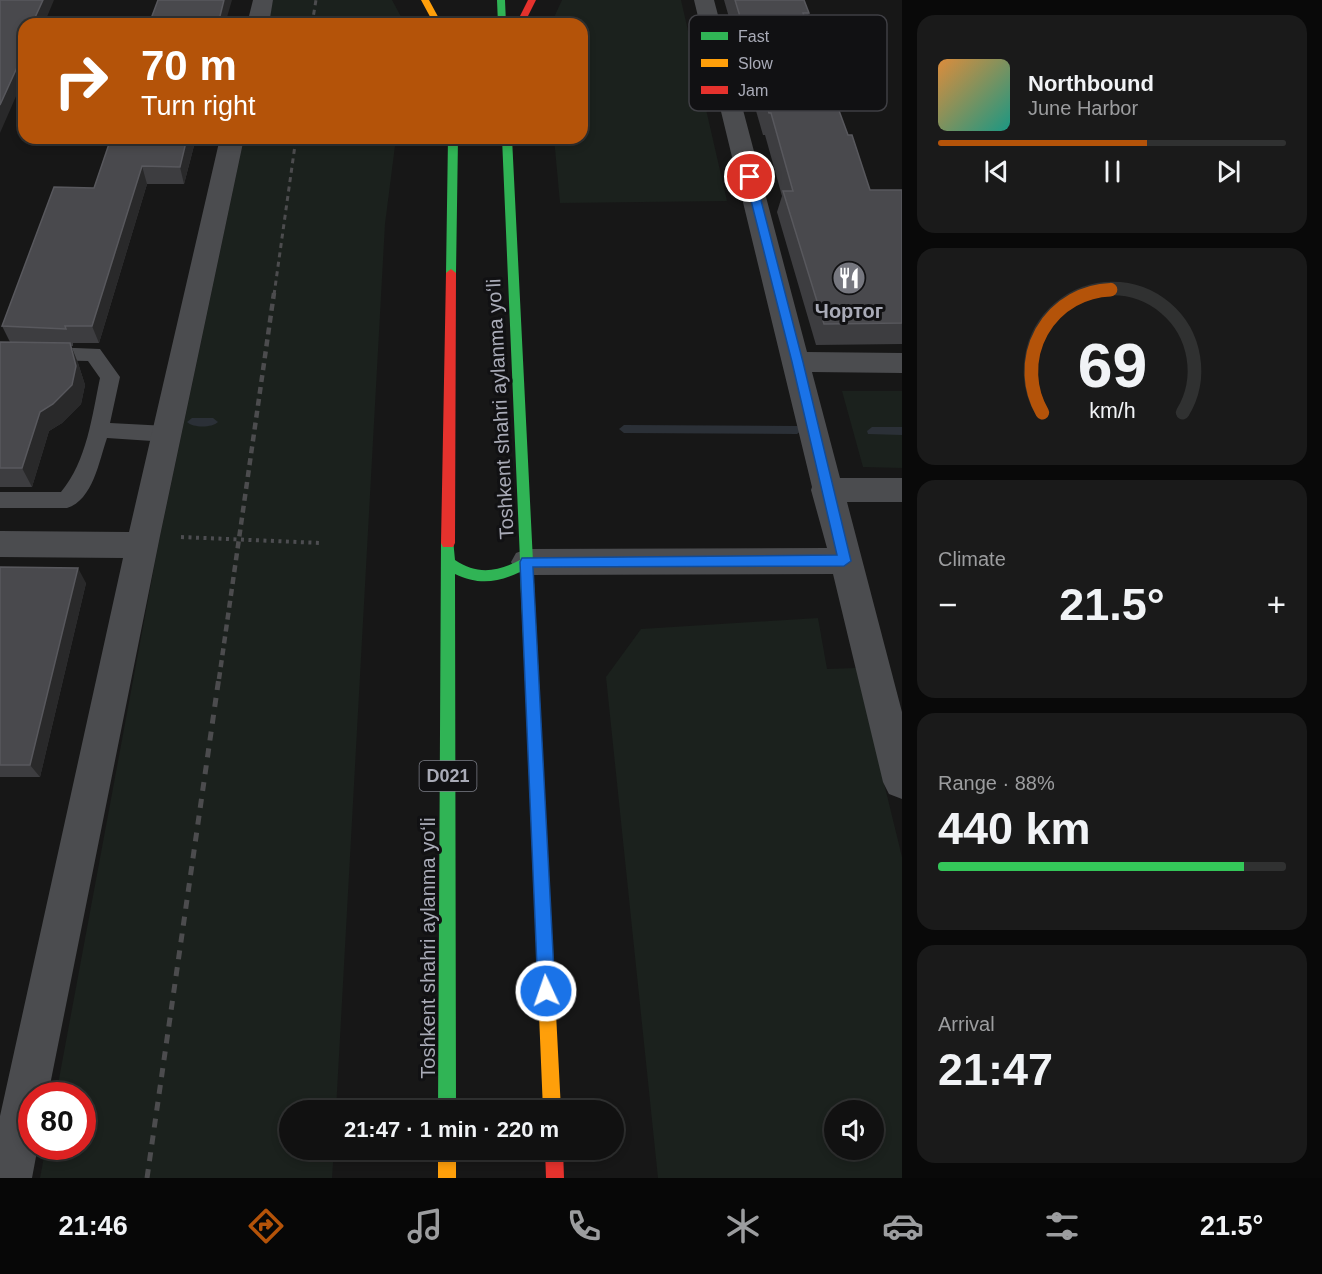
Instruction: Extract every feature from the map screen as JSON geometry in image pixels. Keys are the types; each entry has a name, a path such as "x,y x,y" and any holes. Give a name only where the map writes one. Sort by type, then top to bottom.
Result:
{"highway":[{"path":"425,0 435,18"},
{"path":"501,0 502,18"},
{"path":"523,18 532,0"},
{"name":"Toshkent shahri aylanma yoʻli","path":"447,1100 448,563 453,144"},
{"name":"Toshkent shahri aylanma yoʻli","path":"507,144 552,1100"},
{"path":"448,563 465,575 486,579 508,573 526,562"},
{"path":"447,1160 447,1178"},
{"path":"554,1160 555,1178"}],"street":[{"path":"259,18 263,0"},
{"path":"704,0 708,15"},
{"path":"733,111 797,362 826,490 902,782"},
{"path":"9,1178 143,541 231,144"},
{"path":"797,362 902,363"},
{"path":"826,490 902,490"},
{"path":"0,544 143,541"},
{"path":"526,562 844,561"}],"lane":[{"path":"0,352 93,354 110,377 99,430 83,480 67,500 0,500"},
{"path":"99,430 167,434"}],"path":[{"path":"143,541 321,543"}],"shaded area":[{"path":"273,0 392,0 402,18 269,18"},
{"path":"562,0 681,0 689,35 689,111 706,111 727,201 560,203 555,144 588,144 588,18 554,18"},
{"path":"243,144 395,144 385,224 337,1100 279,1100 279,1160 333,1160 332,1178 40,1178 43,1160 96,1160 96,1082 58,1082 158,546"},
{"path":"842,391 902,391 902,468 863,467"},
{"path":"818,618 827,669 856,668 902,857 902,1178 658,1178 606,677 641,629"}],"building":[{"path":"0,0 43,0 35,18 18,18 18,65 0,105"},
{"path":"158,0 224,0 220,18 151,18"},
{"path":"735,0 804,0 809,13 803,13 804,15 740,15"},
{"path":"768,111 839,111 848,135 852,135 870,190 902,190 902,323 824,324 783,191 793,191 771,113"},
{"path":"109,144 186,144 180,167 142,166 92,326 65,326 66,329 2,326 54,187 94,188"},
{"path":"0,342 70,343 76,366 72,385 53,404 40,412 22,468 0,468"},
{"path":"0,567 78,568 30,765 0,765"}],"waterway":[{"path":"192,422 213,422"},
{"path":"624,429 797,430"},
{"path":"872,431 902,431"}],"railway":[{"path":"313,18 316,0"},
{"path":"274,295 295,144"},
{"path":"219,679 274,293"},
{"path":"147,1178 219,677"}],"traffic: fast":[{"path":"501,0 502,18"},
{"path":"451,273 453,144"},
{"path":"507,144 533,703"},
{"path":"447,1100 448,543"},
{"path":"448,563 468,574 487,577 507,572 527,562"}],"traffic: slow":[{"path":"425,0 435,18"},
{"path":"533,703 552,1100"},
{"path":"447,1160 447,1178"}],"traffic: jam":[{"path":"523,18 532,0"},
{"path":"448,543 451,273"},
{"path":"554,1160 555,1178"}],"place":[{"name":"Чортог","path":"849,278"}],"route":[{"path":"546,991 526,562 844,561 750,177"}]}
